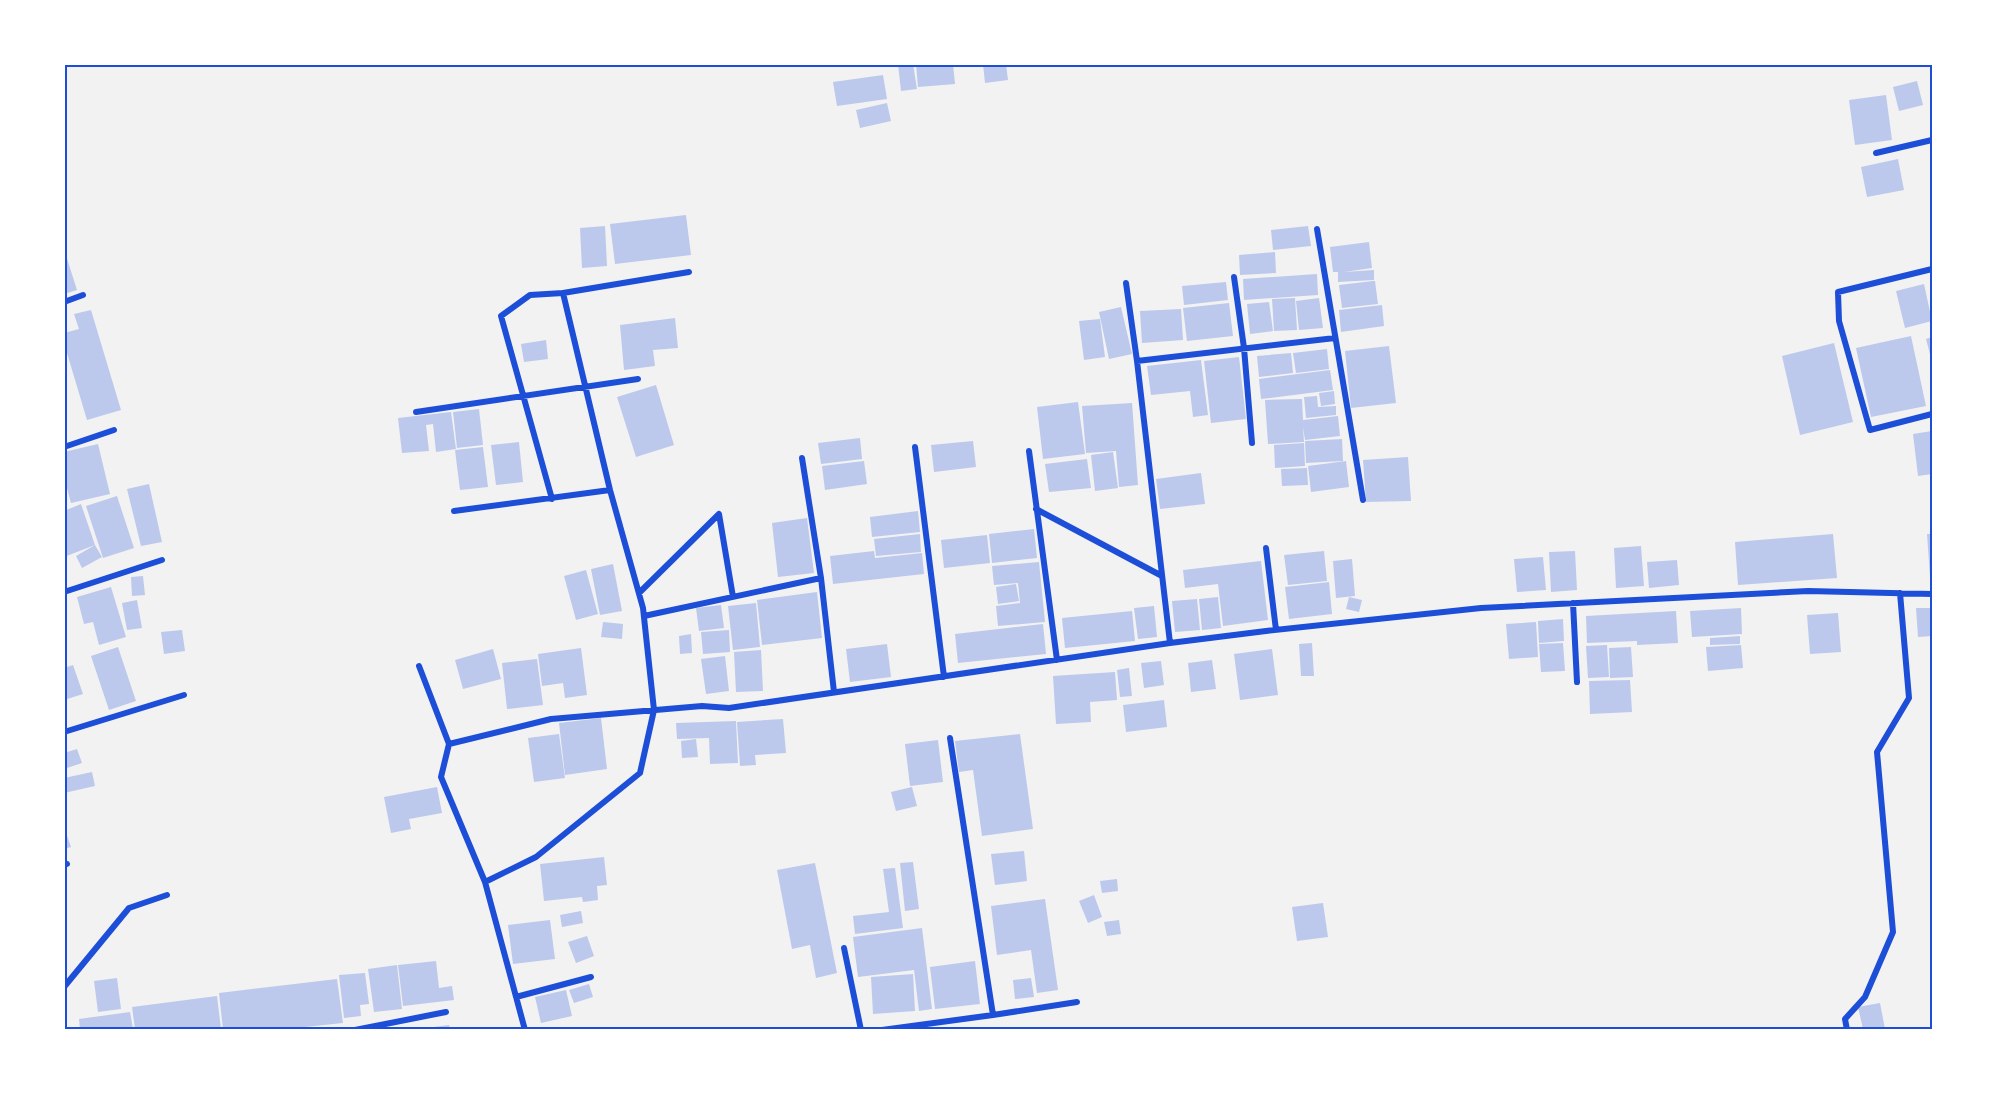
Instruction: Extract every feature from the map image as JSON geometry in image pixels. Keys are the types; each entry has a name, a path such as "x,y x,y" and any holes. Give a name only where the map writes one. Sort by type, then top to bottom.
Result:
{"street":[{"path":"1876,153 1932,140"},
{"path":"1317,229 1363,501"},
{"path":"1932,269 1838,292 1839,321 1870,430 1932,414"},
{"path":"552,499 501,316 530,295 563,293 689,272"},
{"path":"1234,277 1244,348 1252,443"},
{"path":"1126,283 1170,643"},
{"path":"485,882 536,857 640,773 654,710 644,616 639,593 610,490 563,293"},
{"path":"64,302 83,295"},
{"path":"1137,361 1335,338"},
{"path":"416,412 638,379"},
{"path":"64,447 114,430"},
{"path":"915,447 945,677"},
{"path":"1029,451 1057,660"},
{"path":"802,458 821,578 834,692"},
{"path":"454,511 610,490"},
{"path":"1036,509 1162,576"},
{"path":"639,593 719,514 733,597"},
{"path":"1266,548 1276,630"},
{"path":"64,592 162,560"},
{"path":"644,616 821,578"},
{"path":"448,744 551,719 702,706 729,708 1170,643 1481,608 1808,591 1932,594"},
{"path":"1847,1029 1845,1018 1865,997 1893,932 1878,752 1909,698 1900,593"},
{"path":"1574,603 1577,682"},
{"path":"419,666 448,744 441,777 485,882 525,1029"},
{"path":"64,732 184,695"},
{"path":"950,738 993,1015"},
{"path":"64,987 129,908 167,895"},
{"path":"844,948 861,1029"},
{"path":"516,997 591,977"},
{"path":"882,1029 1077,1002"},
{"path":"355,1029 446,1012"}],"building":[{"path":"898,64 913,64 917,89 901,91"},
{"path":"916,64 953,64 955,84 918,87"},
{"path":"983,64 1006,64 1008,80 985,83"},
{"path":"883,75 887,99 837,106 833,82"},
{"path":"1917,81 1923,105 1899,111 1893,87"},
{"path":"1886,95 1892,140 1855,145 1849,100"},
{"path":"887,103 891,121 860,128 856,110"},
{"path":"1898,159 1904,190 1867,197 1861,167"},
{"path":"686,215 691,255 615,264 610,224"},
{"path":"605,226 607,266 582,268 580,228"},
{"path":"1308,226 1311,246 1273,250 1271,230"},
{"path":"1369,242 1372,268 1344,272 1374,270 1374,280 1338,282 1338,272 1333,272 1330,247"},
{"path":"64,249 77,290 64,294"},
{"path":"1275,252 1276,273 1240,275 1239,255"},
{"path":"1317,274 1318,295 1244,300 1243,279"},
{"path":"1375,281 1378,304 1342,308 1339,285"},
{"path":"1226,282 1228,300 1184,305 1182,286"},
{"path":"1924,284 1932,321 1905,328 1896,291"},
{"path":"1295,298 1297,330 1274,331 1272,299"},
{"path":"1319,298 1323,328 1299,330 1296,301"},
{"path":"1269,302 1273,331 1250,334 1247,304"},
{"path":"1229,303 1233,336 1187,341 1183,308"},
{"path":"1382,305 1384,326 1341,332 1339,310"},
{"path":"1121,307 1132,354 1109,359 1099,312"},
{"path":"1181,309 1183,340 1142,343 1140,311"},
{"path":"91,310 121,410 87,420 64,343 64,333 79,329 74,314"},
{"path":"675,318 678,348 653,350 655,366 624,370 620,325"},
{"path":"1100,319 1105,357 1084,360 1079,321"},
{"path":"1911,336 1926,406 1871,417 1856,348"},
{"path":"1932,337 1932,362 1926,339"},
{"path":"546,340 548,359 524,362 521,344"},
{"path":"1834,343 1853,422 1800,435 1782,356"},
{"path":"1389,346 1396,403 1351,408 1345,351"},
{"path":"1327,349 1329,369 1296,373 1293,353"},
{"path":"1291,353 1293,373 1259,377 1257,356"},
{"path":"1239,357 1246,419 1211,423 1204,361"},
{"path":"1201,360 1208,415 1193,417 1190,391 1151,395 1147,366"},
{"path":"1330,370 1333,390 1261,399 1259,379"},
{"path":"656,385 674,445 636,457 617,397"},
{"path":"1334,391 1335,404 1321,406 1319,393"},
{"path":"1317,396 1318,407 1336,406 1336,415 1306,418 1304,397"},
{"path":"1302,399 1303,420 1338,416 1340,436 1305,440 1303,427 1304,442 1268,444 1265,400"},
{"path":"1078,402 1085,454 1043,459 1037,407"},
{"path":"1132,403 1138,485 1119,487 1116,451 1086,453 1082,406"},
{"path":"479,409 483,445 457,448 453,412"},
{"path":"451,412 456,449 436,452 433,424 426,425 429,451 402,453 398,418"},
{"path":"1932,431 1932,474 1918,476 1913,434"},
{"path":"860,438 862,459 821,464 818,443"},
{"path":"1342,439 1343,461 1306,463 1305,441"},
{"path":"973,441 976,467 934,472 931,445"},
{"path":"519,442 523,482 496,485 491,445"},
{"path":"1304,443 1305,466 1275,468 1274,445"},
{"path":"98,444 110,494 71,503 64,477 64,452"},
{"path":"483,447 488,487 460,490 455,450"},
{"path":"1113,452 1118,488 1095,491 1091,455"},
{"path":"1408,457 1411,501 1366,502 1363,460"},
{"path":"1087,459 1091,488 1049,492 1045,464"},
{"path":"864,461 867,484 825,490 822,466"},
{"path":"1346,461 1349,487 1311,492 1308,466"},
{"path":"1307,468 1308,485 1282,486 1281,469"},
{"path":"1201,473 1205,504 1160,509 1156,479"},
{"path":"149,484 162,542 141,546 127,489"},
{"path":"117,496 134,548 103,558 86,506"},
{"path":"81,504 95,545 64,557 64,511"},
{"path":"918,511 920,532 872,537 870,517"},
{"path":"807,518 814,573 778,577 772,523"},
{"path":"1034,529 1037,558 992,563 989,534"},
{"path":"920,534 921,552 876,556 874,539"},
{"path":"1833,534 1837,578 1738,585 1735,542"},
{"path":"1927,534 1932,534 1932,577 1930,577"},
{"path":"987,535 990,563 944,568 941,540"},
{"path":"95,545 102,557 82,568 76,556"},
{"path":"1641,546 1644,586 1616,588 1614,548"},
{"path":"874,551 875,558 922,553 924,574 833,584 830,556"},
{"path":"1324,551 1327,581 1288,585 1284,555"},
{"path":"1575,551 1577,590 1551,592 1549,552"},
{"path":"1543,557 1546,590 1517,592 1514,559"},
{"path":"1352,559 1355,596 1336,598 1333,561"},
{"path":"1677,560 1679,585 1649,588 1647,562"},
{"path":"1261,561 1268,620 1223,626 1218,584 1185,588 1183,570"},
{"path":"1039,562 1045,622 998,626 996,606 1020,603 1018,583 994,585 992,566"},
{"path":"613,564 622,611 600,615 591,569"},
{"path":"586,570 598,614 576,620 564,576"},
{"path":"143,576 145,595 132,596 131,577"},
{"path":"1329,582 1332,614 1289,619 1285,587"},
{"path":"1016,584 1019,601 998,604 996,587"},
{"path":"111,587 126,637 99,645 93,622 84,624 77,597"},
{"path":"817,592 822,638 762,645 757,600"},
{"path":"1218,597 1221,628 1202,630 1199,599"},
{"path":"1349,597 1362,600 1359,612 1346,609"},
{"path":"1197,599 1200,630 1175,632 1172,601"},
{"path":"137,600 142,628 127,630 122,603"},
{"path":"756,603 760,647 733,650 728,606"},
{"path":"721,605 724,628 699,631 696,608"},
{"path":"1154,606 1157,637 1138,639 1134,608"},
{"path":"1741,608 1742,634 1692,637 1690,611"},
{"path":"1916,608 1932,608 1932,636 1918,637"},
{"path":"1132,611 1135,641 1065,648 1062,618"},
{"path":"1676,611 1678,643 1637,645 1637,641 1587,643 1586,616"},
{"path":"1838,613 1841,652 1810,654 1807,615"},
{"path":"1563,619 1564,641 1539,643 1538,621"},
{"path":"603,622 623,624 622,639 601,637"},
{"path":"1536,622 1538,657 1509,659 1506,624"},
{"path":"1043,624 1046,654 958,663 955,634"},
{"path":"182,630 185,651 164,654 161,632"},
{"path":"729,630 730,652 703,654 701,632"},
{"path":"691,634 692,653 680,654 679,636"},
{"path":"1740,636 1740,644 1710,645 1710,638"},
{"path":"1312,643 1314,676 1301,676 1299,644"},
{"path":"1563,643 1565,671 1541,672 1539,644"},
{"path":"887,644 891,677 850,682 846,649"},
{"path":"1607,645 1609,677 1588,678 1586,646"},
{"path":"1741,645 1743,668 1708,671 1706,647"},
{"path":"118,647 136,701 109,710 91,656"},
{"path":"1631,647 1633,677 1610,678 1609,648"},
{"path":"581,648 587,695 565,698 563,683 542,686 538,654"},
{"path":"493,649 501,679 463,689 455,660"},
{"path":"1272,649 1278,695 1240,700 1234,654"},
{"path":"761,650 763,691 736,692 734,652"},
{"path":"725,656 729,691 706,694 701,659"},
{"path":"537,659 543,705 507,709 502,663"},
{"path":"1212,660 1216,689 1191,692 1188,663"},
{"path":"1161,661 1164,685 1144,688 1141,663"},
{"path":"73,665 83,694 64,700 64,668"},
{"path":"1129,668 1132,696 1120,697 1117,670"},
{"path":"1115,672 1117,700 1090,702 1091,722 1056,724 1053,676"},
{"path":"1630,680 1632,712 1590,714 1589,681"},
{"path":"1164,700 1167,727 1126,732 1123,705"},
{"path":"601,718 607,769 565,775 559,723"},
{"path":"783,719 786,753 755,755 756,765 740,766 737,722"},
{"path":"736,721 738,763 710,764 709,738 677,739 676,723"},
{"path":"559,734 565,778 534,782 528,738"},
{"path":"1020,734 1033,829 982,836 973,770 959,772 955,741"},
{"path":"696,739 698,757 682,758 681,741"},
{"path":"938,740 943,782 910,786 905,744"},
{"path":"77,749 82,763 64,769 64,753"},
{"path":"92,772 95,786 64,793 64,778"},
{"path":"437,787 442,813 409,819 411,829 391,833 384,797"},
{"path":"912,787 917,806 896,811 891,792"},
{"path":"64,827 71,847 64,849"},
{"path":"1024,851 1027,881 995,885 991,854"},
{"path":"604,857 607,885 597,886 598,900 583,902 582,897 544,901 540,864"},
{"path":"913,862 919,909 905,911 900,863"},
{"path":"815,863 837,973 816,978 810,945 792,949 777,870"},
{"path":"895,868 903,928 855,934 853,916 889,912 883,869"},
{"path":"1117,879 1118,891 1102,893 1100,881"},
{"path":"1094,895 1102,917 1088,923 1079,901"},
{"path":"1045,899 1058,990 1037,993 1031,950 997,955 991,906"},
{"path":"1323,903 1328,937 1297,941 1292,907"},
{"path":"581,911 583,923 562,927 560,915"},
{"path":"550,920 555,959 513,964 508,925"},
{"path":"1119,920 1121,934 1107,936 1104,922"},
{"path":"922,928 932,1009 919,1011 914,970 858,977 853,937"},
{"path":"587,936 594,956 576,963 568,942"},
{"path":"436,961 439,988 452,986 454,1000 403,1006 398,965"},
{"path":"975,961 980,1004 935,1009 930,967"},
{"path":"397,965 402,1009 374,1012 368,969"},
{"path":"365,973 369,1004 360,1005 361,1016 344,1018 339,975"},
{"path":"913,974 915,1011 873,1014 871,977"},
{"path":"117,978 121,1009 98,1012 94,981"},
{"path":"1031,978 1034,997 1015,999 1013,980"},
{"path":"337,979 343,1023 286,1029 223,1029 219,993"},
{"path":"589,984 593,997 574,1003 569,990"},
{"path":"566,990 572,1016 541,1023 535,997"},
{"path":"217,996 221,1029 135,1029 132,1007"},
{"path":"1880,1003 1885,1029 1863,1029 1858,1007"},
{"path":"130,1012 133,1029 80,1029 79,1019"},
{"path":"449,1025 450,1029 435,1029 434,1027"}]}
